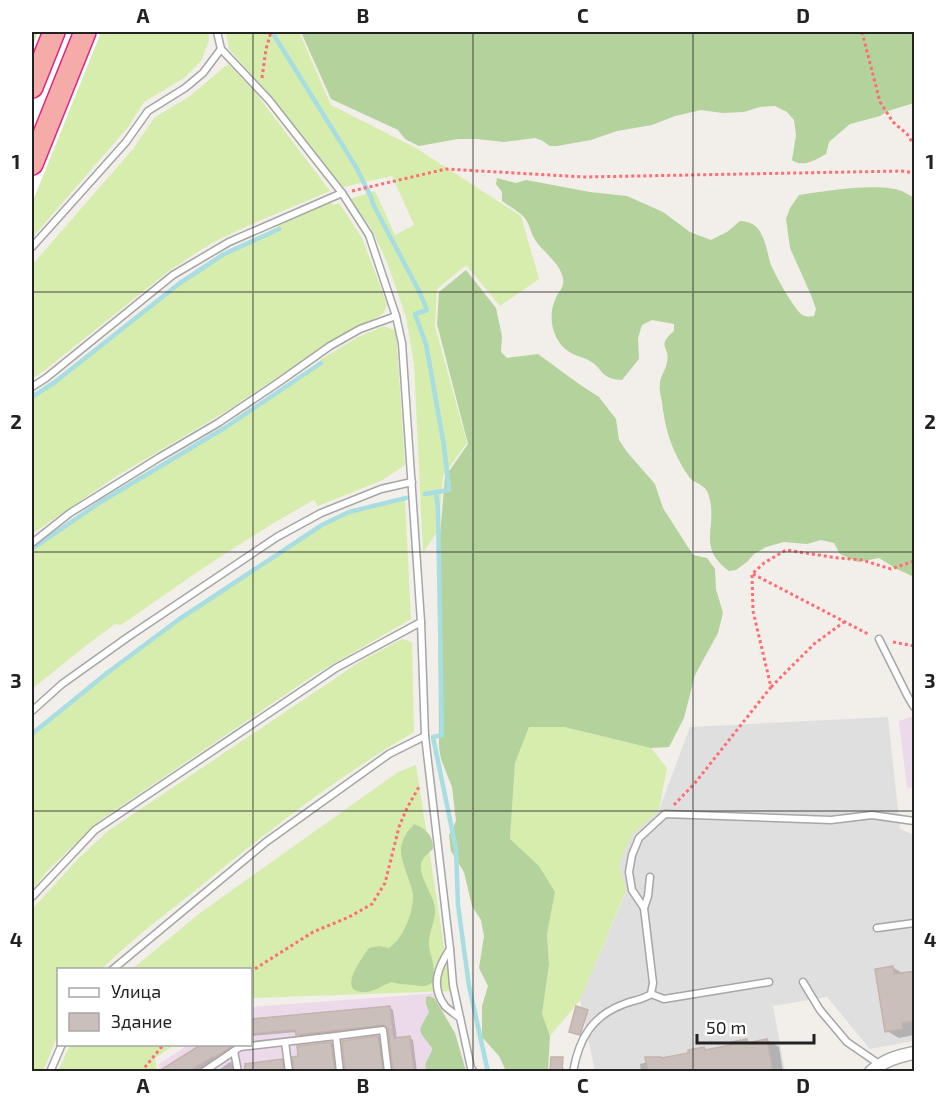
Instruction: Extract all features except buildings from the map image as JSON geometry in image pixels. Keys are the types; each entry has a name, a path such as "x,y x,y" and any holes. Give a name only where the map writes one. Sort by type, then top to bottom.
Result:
{"highway":[{"path":"32,87 54,32"},
{"path":"32,164 85,32"}],"street":[{"path":"875,1068 895,1056 915,1053"}],"lane":[{"path":"217,32 221,49 261,91 342,194 369,235 396,316 402,343 421,622 425,736 453,985 471,1068 474,1071"},
{"path":"32,247 126,142 148,111 185,88 203,73 221,49"},
{"path":"32,387 173,275 229,242 342,194"},
{"path":"32,543 70,513 218,423 330,346 360,329 396,316"},
{"path":"32,711 62,684 128,637 277,537 321,513 381,489 411,482"},
{"path":"32,897 95,830 336,668 421,622"},
{"path":"879,639 908,698 915,707"},
{"path":"113,968 266,842 389,754 425,736"},
{"path":"644,909 632,890 628,872 639,838 665,814 831,820 873,815 915,821"},
{"path":"573,1071 576,1056 588,1030 596,1020 624,1004 643,999 651,994 653,983 644,909 650,877"},
{"path":"877,928 915,923"},
{"path":"450,949 438,970 437,990 445,1007 460,1018"},
{"path":"651,994 664,999 769,982"},
{"path":"803,982 820,1010 847,1042 875,1068"},
{"path":"252,1046 383,1030 388,1071"},
{"path":"336,1036 340,1071"},
{"path":"285,1042 289,1071"},
{"path":"50,1071 61,1046"},
{"path":"203,1071 240,1047 249,1046"},
{"path":"234,1051 238,1071"}],"path":[{"path":"261,91 271,32"},
{"path":"862,32 880,102 893,122 907,134 915,145"},
{"path":"342,194 446,169 584,177 902,171 915,173"},
{"path":"771,687 753,611 752,574 764,563 786,550 862,560 891,569 915,561"},
{"path":"752,574 879,639 915,646"},
{"path":"665,814 695,783 771,687 814,644 844,622"},
{"path":"252,971 313,932 349,917 372,904 385,883 406,808 429,770"},
{"path":"141,1071 162,1046"}],"shaded area":[{"path":"914,716 914,787 907,788 899,721"},
{"path":"888,717 900,829 914,835 914,1041 870,1049 827,997 773,1006 785,1071 595,1071 580,1000 626,892 619,865 631,836 659,810 690,727"},
{"path":"439,993 458,1071 160,1072 159,1064 186,1046 252,1046 252,1007"}],"green space":[{"path":"32,32 208,32 209,40 201,61 184,78 144,102 128,127 32,238"},
{"path":"226,32 299,32 331,105 416,148 521,216 539,279 500,306 466,265 437,289 435,326 467,443 443,476 438,531 423,553 414,364 406,317 387,262 371,228 350,199 375,191 395,235 414,225 392,176 343,187 229,49"},
{"path":"301,32 914,32 914,103 850,124 829,142 826,154 805,163 792,160 796,135 794,120 787,112 775,106 760,107 744,112 722,113 701,110 675,116 652,125 557,146 550,146 535,138 504,142 458,139 419,146 405,139 398,130 331,99"},
{"path":"228,64 255,92 330,191 245,227 200,251 170,270 32,379 32,265 133,149 154,118 190,96"},
{"path":"497,178 516,183 526,180 590,192 627,196 663,212 690,232 711,240 727,232 740,221 748,222 754,225 762,235 772,267 788,297 801,314 809,317 814,316 816,309 790,248 786,219 799,195 851,188 880,187 902,191 914,198 914,577 879,558 858,562 840,554 834,543 821,540 807,544 784,542 766,547 736,570 729,571 719,562 713,554 711,545 711,507 708,492 685,471 672,446 665,421 660,386 668,357 664,344 674,331 674,324 652,320 642,325 638,338 639,359 622,380 609,378 593,363 565,349 556,337 552,322 553,307 563,285 562,273 534,238 524,217 502,201 502,192 496,184"},
{"path":"330,202 333,205 339,203 362,238 387,304 384,313 342,334 225,412 115,477 32,534 32,396 55,381 179,282 223,254 278,228 277,225"},
{"path":"466,270 496,308 502,336 501,352 507,358 538,354 599,397 616,419 619,440 655,484 663,508 693,555 707,558 715,569 716,589 723,613 718,633 695,675 684,718 669,747 651,748 564,727 529,727 515,763 510,839 539,866 555,892 547,934 549,965 542,1014 550,1036 548,1071 509,1071 505,1069 499,1056 482,1037 482,1006 488,986 479,968 484,936 481,920 472,906 464,872 451,851 449,835 456,821 452,787 441,759 439,747 438,559 445,477 468,444 437,324 439,292"},
{"path":"384,326 396,331 405,465 383,480 318,506 314,500 264,529 121,625 115,624 32,689 32,548 98,502 226,426 320,360 358,337"},
{"path":"405,499 411,619 314,675 99,821 47,871 32,891 32,735 108,673 178,622 323,526 350,513"},
{"path":"402,639 412,642 414,732 329,787 275,827 148,928 103,968 57,968 57,1037 43,1071 32,1071 32,911 34,907 78,859 108,831 361,661"},
{"path":"529,726 564,727 651,748 667,768 659,810 631,836 619,865 626,891 580,1000 550,1036 542,1015 549,965 547,934 555,892 510,839 515,763"},
{"path":"416,765 451,991 252,998 252,968 133,968 200,913 398,772"},
{"path":"414,824 428,834 433,845 433,849 421,864 421,869 435,908 429,944 433,982 423,986 392,982 372,991 356,991 352,987 354,974 369,948 379,946 389,948 399,938 410,917 413,894 401,849 404,838"},
{"path":"426,997 435,999 455,1033 466,1071 428,1071 425,1066 432,1048 420,1031 429,1012"},
{"path":"69,1046 173,1046 155,1058 157,1071 58,1071"}],"pier":[{"path":"38,32 101,32 32,203 32,48"}],"waterway":[{"path":"272,32 356,167 427,310 415,314 426,344 444,446 449,490 425,494"},
{"path":"32,397 55,382 180,283 224,254 279,229"},
{"path":"32,549 99,503 226,427 321,363"},
{"path":"436,492 442,735 433,737 456,849 458,905 469,986 488,1072"},
{"path":"32,734 107,673 178,620 322,525 349,512 406,498"}]}
